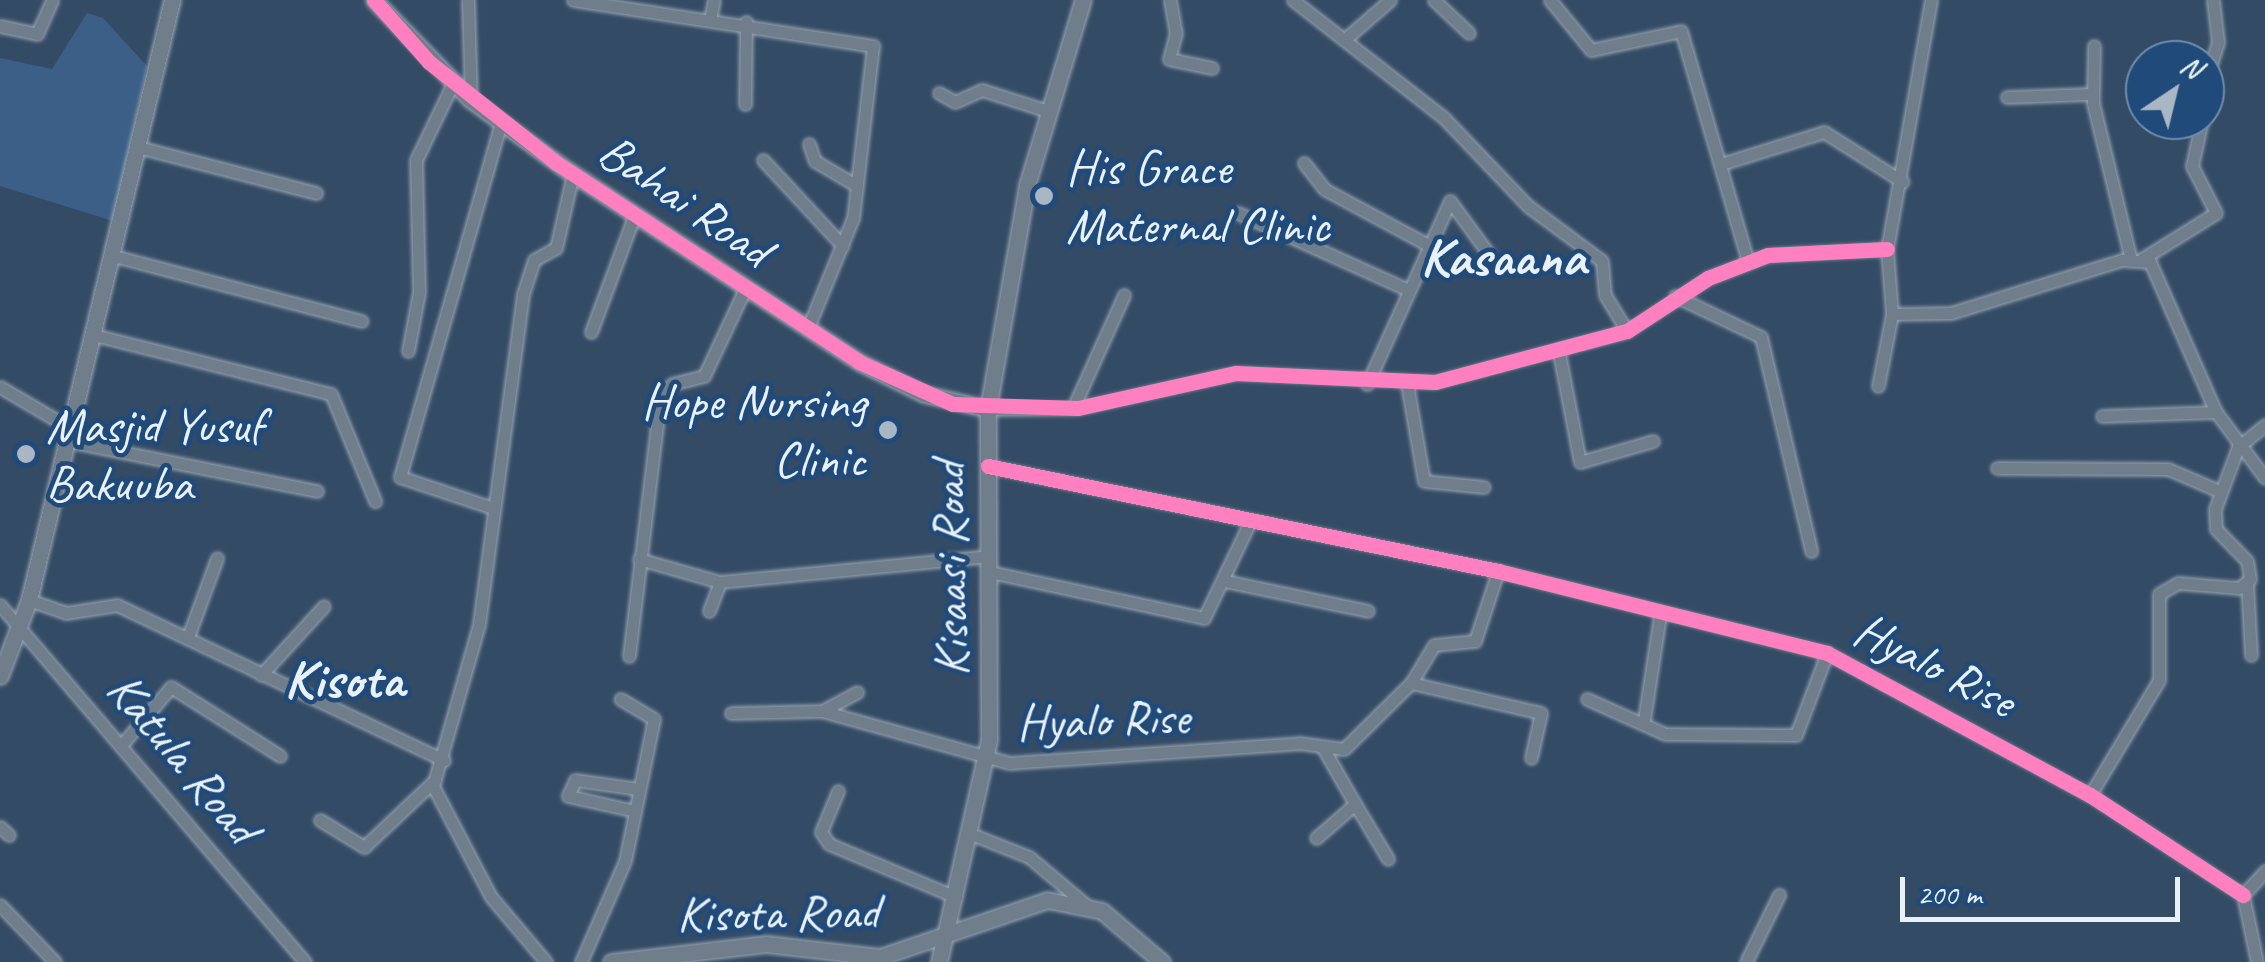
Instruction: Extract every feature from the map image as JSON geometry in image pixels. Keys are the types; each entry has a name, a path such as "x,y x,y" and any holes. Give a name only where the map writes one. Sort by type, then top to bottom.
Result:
{"main road":[{"path":"0,676 29,600 172,0"},
{"name":"Bahai Road","path":"374,0 453,84 501,123 745,289 807,330 924,394 988,409"},
{"name":"Kisaasi Road","path":"939,962 986,759 988,409 1048,111 1084,0"},
{"name":"Kisota Road","path":"610,962 766,944 851,960 946,938 1048,900 1086,905"},
{"path":"1086,905 1161,961"}],"street":[{"path":"0,26 37,34 52,0"},
{"path":"468,0 472,100"},
{"path":"573,0 711,15 873,46 856,186 843,246 807,330"},
{"path":"711,15 714,0"},
{"path":"1170,0 1176,34 1169,59 1212,68"},
{"path":"1293,0 1602,261 1605,295 1627,330"},
{"path":"1344,40 1390,0"},
{"path":"1434,0 1469,33"},
{"path":"2214,0 2218,40"},
{"path":"1878,386 1892,314 1886,250 1903,182 1932,2"},
{"path":"1558,3 1590,50 1681,31 1748,262"},
{"path":"745,104 746,22"},
{"path":"2094,46 2092,94 2137,259 2155,268 2216,412 2238,448 2265,478"},
{"path":"408,351 420,292 416,160 453,84"},
{"path":"939,93 955,102 982,90 1048,111"},
{"path":"2007,97 2092,94"},
{"path":"490,507 400,477 501,123"},
{"path":"1721,164 1824,132 1903,182"},
{"path":"1892,314 1951,313 2137,259 2216,214 2192,166 2198,140"},
{"path":"809,144 815,161 856,186"},
{"path":"138,146 316,193"},
{"path":"763,160 843,246"},
{"path":"1304,163 1324,189 1428,244"},
{"path":"546,962 484,884 434,794 479,624 490,507 526,280 534,260 556,248 573,174"},
{"path":"1367,384 1406,289 1452,200 1492,257"},
{"path":"1238,213 1406,289"},
{"path":"590,332 634,214"},
{"path":"988,409 1073,408 1236,373 1407,384 1559,354 1627,330 1675,296 1748,262 1812,248 1886,250"},
{"path":"114,256 362,321"},
{"path":"629,656 662,395 704,376 745,289"},
{"path":"1073,408 1124,294"},
{"path":"1675,296 1761,337 1811,551"},
{"path":"94,335 331,394 375,501"},
{"path":"1559,354 1580,462 1653,441"},
{"path":"1407,384 1424,481 1484,487"},
{"path":"0,387 68,434 317,492"},
{"path":"2102,416 2216,412"},
{"path":"2250,655 2247,561 2216,529 2219,491 2238,448 2265,424"},
{"path":"988,466 1498,570"},
{"path":"1996,468 2168,469 2219,491"},
{"path":"639,559 720,582 990,564 1204,618 1226,581 1250,522"},
{"path":"188,637 217,558"},
{"name":"Hyalo Rise","path":"822,711 986,759 1352,744 1412,683 1438,642 1478,638 1498,570 1660,616 1827,652 2090,795 2243,895"},
{"path":"1226,581 1368,612"},
{"path":"708,611 720,582"},
{"path":"2090,795 2159,680 2159,594 2178,583 2247,583"},
{"path":"29,600 66,613 116,605 444,760"},
{"name":"Katula Road","path":"0,605 22,623 124,742 305,962"},
{"path":"261,675 324,606"},
{"path":"1644,720 1660,616"},
{"path":"1588,699 1644,720 1665,734 1796,735 1827,652"},
{"path":"1412,683 1542,713 1532,758"},
{"path":"124,742 171,687 280,756"},
{"path":"731,712 822,711 857,692"},
{"path":"581,962 618,884 653,715 621,699"},
{"path":"1323,748 1388,859"},
{"path":"320,820 364,847 435,780"},
{"path":"635,811 568,796 575,780 638,789"},
{"path":"838,791 821,832 829,844 956,897"},
{"path":"1316,838 1355,804"},
{"path":"971,834 1029,857 1086,905"},
{"path":"2258,962 2243,895 2265,870"},
{"path":"1746,962 1779,895"},
{"path":"0,905 55,962"}],"shaded area":[{"path":"87,13 103,18 147,66 113,221 0,186 0,58 52,69"}],"cycle path":[{"path":"374,0 429,62 555,162 859,362 953,404 1078,408 1236,373 1435,382 1627,331 1708,278 1768,255 1887,249"},
{"path":"988,466 1498,571 1827,653 2090,795 2243,895"}],"place":[{"name":"His Grace Maternal Clinic","path":"1044,196"},
{"name":"Hope Nursing Clinic","path":"888,430"},
{"name":"Masjid Yusuf Bakuuba","path":"26,454"}],"district":[{"name":"Kasaana","path":"1503,258"},
{"name":"Kisota","path":"344,680"}]}
